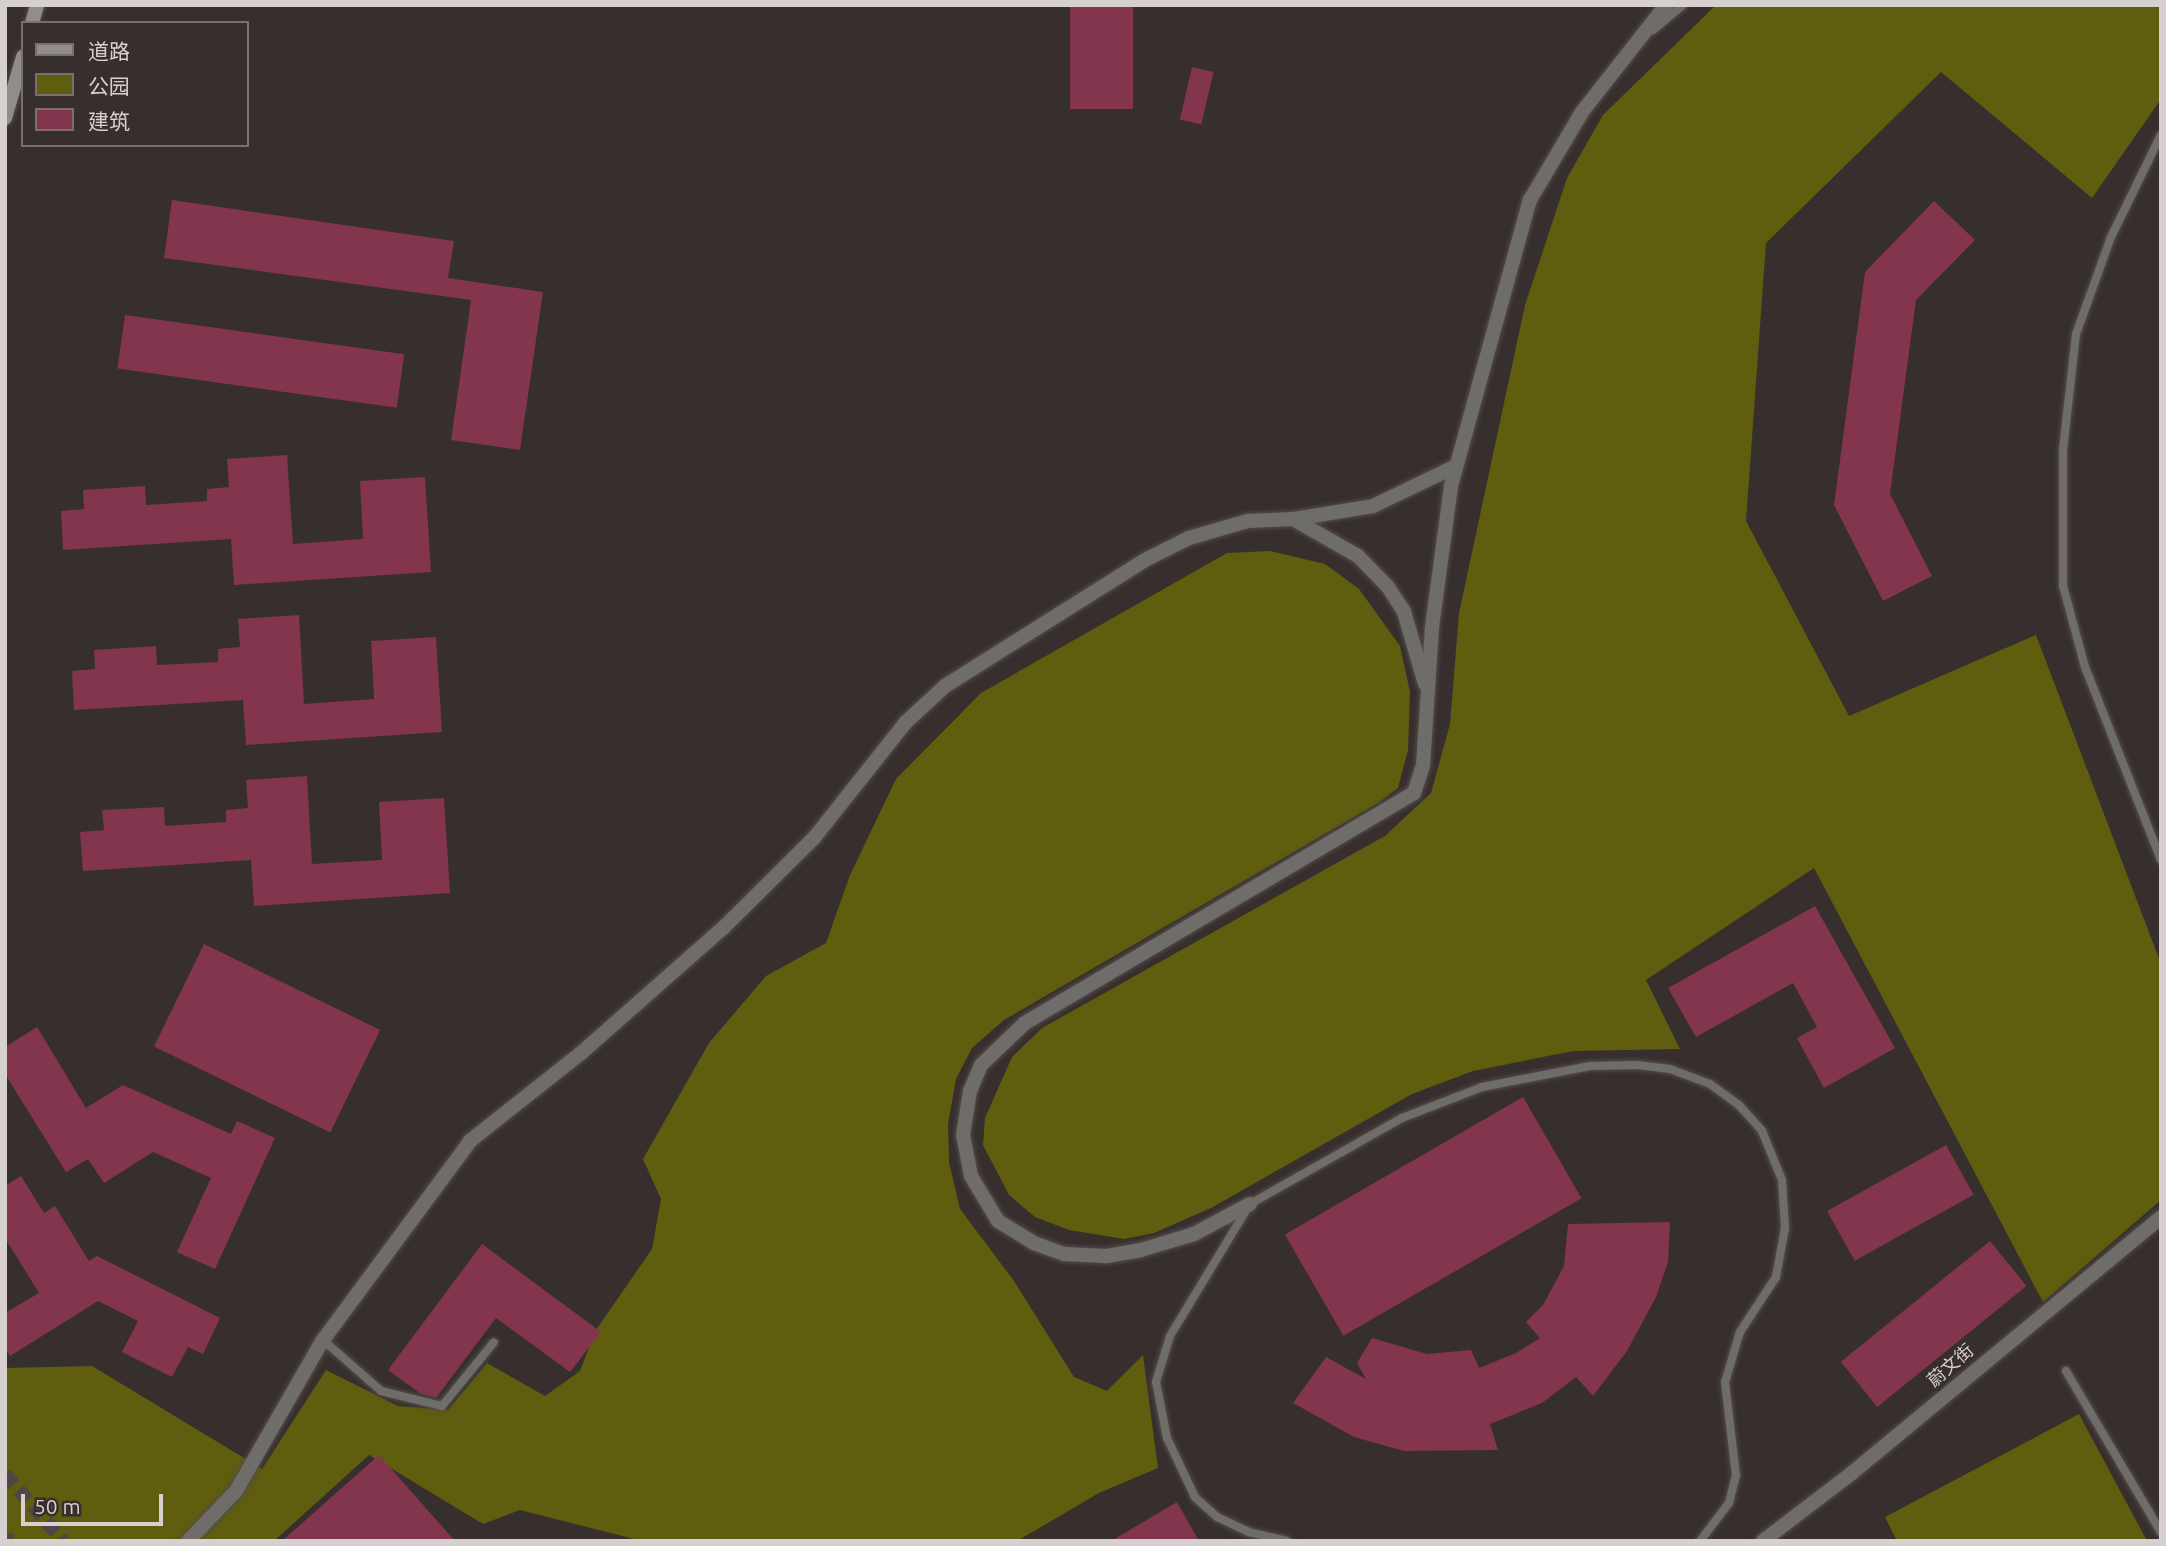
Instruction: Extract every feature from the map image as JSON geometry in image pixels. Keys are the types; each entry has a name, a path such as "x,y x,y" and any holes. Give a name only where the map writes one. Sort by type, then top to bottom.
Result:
{"street":[{"path":"1250,1205 1194,1234 1141,1250 1106,1256 1064,1254 1034,1243 998,1221 971,1176 963,1135 970,1091 981,1065 1025,1023 1414,793 1423,766 1432,628 1456,466 1531,200 1582,112 1648,34 1666,5"},
{"path":"5,118 21,64"},
{"path":"188,1541 236,1491 323,1340 470,1141 581,1053 723,928 814,838 905,723 945,687 1145,560 1189,538 1248,521 1293,519 1373,506 1456,466"},
{"path":"1293,519 1358,556 1388,586 1404,612 1429,697"},
{"name":"蔚文街","path":"1763,1541 1860,1466 2161,1217"}],"lane":[{"path":"1648,34 1683,5"},
{"path":"2161,135 2111,237 2076,334 2063,450 2063,586 2085,667 2161,860"},
{"path":"1287,1541 1250,1532 1217,1517 1195,1497 1167,1438 1156,1382 1170,1336 1250,1205 1402,1118 1482,1087 1590,1066 1637,1065 1670,1069 1710,1084 1738,1104 1762,1131 1774,1154 1782,1180 1785,1228 1776,1277 1730,1355 1725,1382 1736,1475 1730,1503 1700,1541"},
{"path":"323,1340 381,1391 442,1406 494,1342"},
{"path":"2066,1371 2161,1532"}],"green space":[{"path":"1716,5 2161,5 2161,99 2092,198 1941,72 1766,243 1746,521 1849,716 2036,635 2161,964 2161,1200 2043,1302 1814,868 1646,980 1680,1049 1573,1051 1473,1071 1412,1094 1211,1208 1154,1233 1124,1239 1069,1230 1035,1217 1009,1195 983,1145 985,1118 1012,1057 1042,1028 1385,836 1431,793 1450,724 1459,613 1525,305 1567,178 1603,115"},
{"path":"1270,551 1325,564 1359,589 1400,646 1410,692 1408,750 1398,788 1378,803 1004,1020 972,1048 956,1079 948,1124 949,1162 960,1209 1014,1281 1074,1377 1107,1391 1143,1355 1158,1468 1099,1493 1017,1541 642,1541 520,1510 483,1524 369,1455 274,1541 5,1541 5,1368 92,1366 262,1469 326,1370 398,1406 448,1410 487,1363 545,1396 580,1371 596,1330 652,1249 661,1199 643,1159 709,1043 766,976 826,943 850,875 896,779 981,693 1227,553"},
{"path":"2079,1414 2147,1541 1897,1541 1885,1517"}],"building":[{"path":"1070,5 1133,5 1133,109 1070,109"},
{"path":"1192,67 1213,72 1201,125 1180,120"},
{"path":"172,200 454,241 448,278 543,292 520,450 451,440 471,300 164,258"},
{"path":"1934,201 1975,240 1916,300 1890,494 1932,576 1883,601 1834,505 1865,272"},
{"path":"125,315 404,354 397,408 117,368"},
{"path":"287,455 293,544 363,539 360,481 425,477 431,572 234,585 231,539 63,550 61,511 84,509 83,490 145,486 146,505 207,501 207,489 229,487 227,459"},
{"path":"299,615 304,704 374,699 371,641 436,637 442,732 246,745 243,700 74,710 72,671 95,669 94,650 156,646 157,665 218,662 218,649 240,647 238,619"},
{"path":"307,776 312,864 382,860 379,802 444,798 450,893 254,906 251,860 83,871 80,832 104,830 102,810 164,807 165,826 226,822 226,810 248,808 246,780"},
{"path":"1815,906 1895,1048 1824,1088 1797,1038 1817,1027 1793,983 1696,1037 1668,988"},
{"path":"204,944 380,1030 330,1132 154,1046"},
{"path":"37,1027 86,1108 123,1085 231,1134 237,1121 275,1138 215,1269 177,1252 211,1178 153,1152 104,1183 88,1159 66,1172 5,1074 5,1047"},
{"path":"1523,1097 1582,1198 1343,1336 1285,1234"},
{"path":"1946,1145 1974,1195 1855,1261 1827,1211"},
{"path":"21,1176 44,1213 55,1206 89,1261 97,1256 220,1318 203,1354 188,1347 172,1377 122,1352 138,1321 98,1301 10,1356 5,1348 5,1313 39,1293 5,1238 5,1186"},
{"path":"1670,1222 1668,1262 1656,1297 1627,1351 1593,1396 1576,1377 1542,1403 1490,1424 1498,1450 1404,1451 1354,1437 1293,1403 1326,1357 1366,1379 1357,1363 1372,1338 1427,1354 1471,1350 1479,1368 1516,1353 1540,1338 1526,1322 1543,1305 1564,1266 1568,1224"},
{"path":"1990,1241 2027,1286 1877,1407 1841,1362"},
{"path":"482,1244 601,1332 570,1372 496,1318 436,1398 421,1394 388,1370"},
{"path":"379,1455 455,1541 282,1541"},
{"path":"1177,1502 1199,1541 1111,1541"}],"tunnel":[{"path":"5,1474 63,1541"},
{"path":"5,1536 10,1541"}]}
